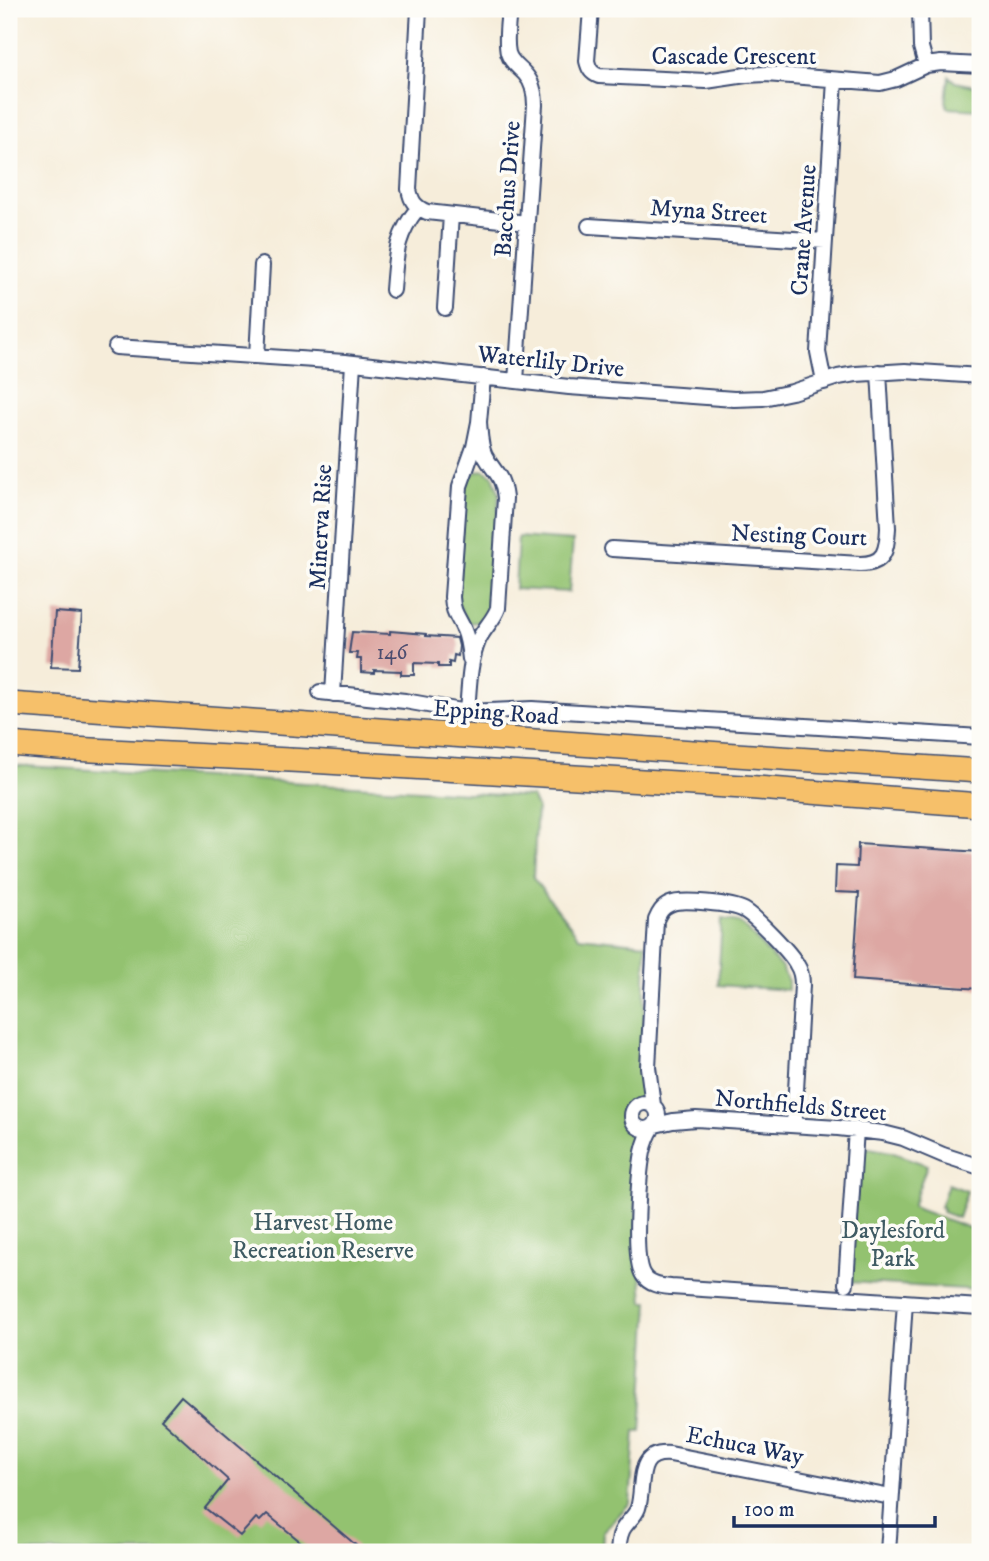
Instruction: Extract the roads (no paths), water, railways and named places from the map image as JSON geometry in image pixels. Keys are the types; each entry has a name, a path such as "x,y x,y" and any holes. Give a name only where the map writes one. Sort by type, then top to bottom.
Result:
{"main road":[{"name":"Epping Road","path":"9,704 980,771"},
{"path":"9,744 980,804"}],"street":[{"path":"419,9 409,189 411,200 418,208 427,212 527,223"},
{"name":"Bacchus Drive","path":"509,9 509,54 526,75 535,96 516,381"},
{"name":"Cascade Crescent","path":"591,9 587,61 592,73 599,76 706,81 766,74 880,83 896,79 926,65 980,65"},
{"path":"920,9 921,47 926,65"},
{"name":"Crane Avenue","path":"824,382 818,352 835,80"},
{"path":"393,290 397,247 407,222 418,208"},
{"path":"445,308 452,215"},
{"name":"Myna Street","path":"589,226 825,241"},
{"path":"257,356 262,265"},
{"name":"Waterlily Drive","path":"116,347 353,363 559,386 734,399 763,398 856,374 905,371 980,376"},
{"name":"Minerva Rise","path":"327,693 353,363"},
{"name":"Nesting Court","path":"612,549 860,564 876,562 885,553 888,528 879,372"},
{"path":"471,669 469,644 453,610 452,597 460,486 474,447 483,377"},
{"path":"467,712 471,669 477,644 482,631 496,613 498,602 505,498 503,483 481,447 479,422"},
{"path":"466,469 483,465 495,469"},
{"path":"457,619 469,626 489,622"},
{"name":"Epping Road","path":"327,693 405,701 467,712 532,709 980,737"},
{"path":"641,1166 648,1136 659,1118 649,1105 648,1067 655,928 658,914 672,902 726,904 751,914 791,956 800,971 802,985 793,1125"},
{"path":"649,1105 634,1110 632,1115 637,1126 641,1166 637,1251 640,1269 645,1278 654,1284 980,1307"},
{"name":"Northfields Street","path":"649,1105 696,1119"},
{"name":"Northfields Street","path":"654,1126 696,1119 856,1129 903,1138 980,1167"},
{"path":"637,1126 645,1129 654,1126"},
{"path":"846,1284 856,1129"},
{"path":"888,1552 905,1303"},
{"name":"Echuca Way","path":"618,1552 621,1532 633,1518 639,1504 643,1469 647,1462 657,1455 670,1454 891,1497"}],"park label":[{"name":"Harvest Home Recreation Reserve","path":"323,1236"},
{"name":"Daylesford Park","path":"893,1244"}]}
